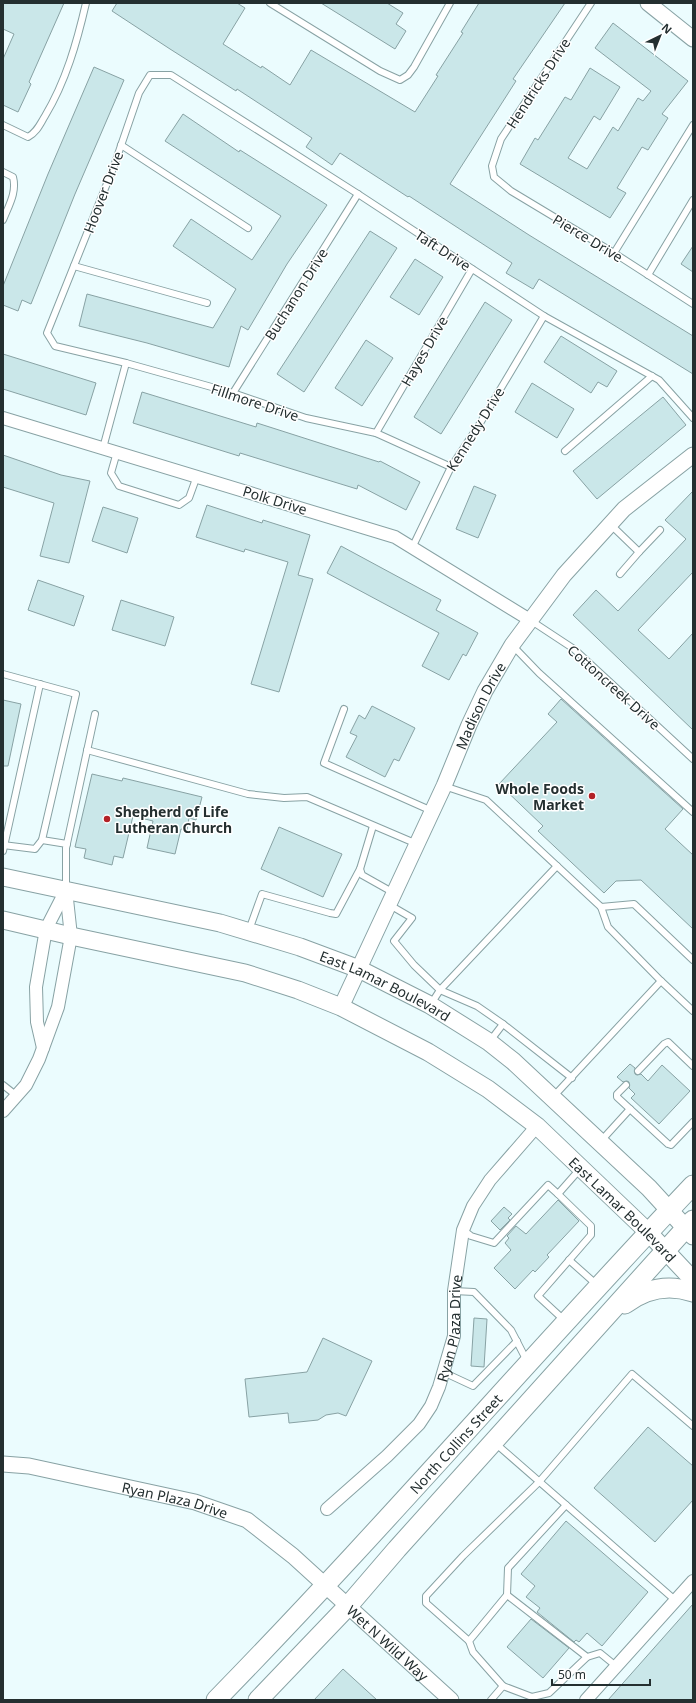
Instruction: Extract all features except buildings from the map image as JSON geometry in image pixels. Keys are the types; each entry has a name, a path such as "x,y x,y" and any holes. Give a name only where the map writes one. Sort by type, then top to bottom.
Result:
{"main road":[{"name":"East Lamar Boulevard","path":"3,876 220,923 248,931 300,947 359,969 430,1005 489,1042 513,1061 649,1188 669,1210 691,1228"},
{"name":"East Lamar Boulevard","path":"3,920 245,973 298,990 341,1007 428,1052 488,1089 537,1126 648,1232 693,1280"},
{"name":"North Collins Street","path":"216,1700 418,1484 565,1321 693,1185"},
{"name":"North Collins Street","path":"258,1700 348,1606 397,1549 666,1251 691,1228"},
{"path":"591,1334 627,1303 653,1289 683,1289 693,1292"}],"street":[{"path":"648,3 693,39"},
{"name":"Polk Drive","path":"3,418 395,537 413,546 530,620"},
{"name":"Madison Drive","path":"341,1007 444,786 469,725 485,691 512,645 564,575 624,509 693,455"},
{"path":"43,1048 37,1022 36,987 46,929 66,890"},
{"path":"3,1111 26,1085 43,1048 58,1007 71,936 66,890"},
{"name":"Ryan Plaza Drive","path":"327,1509 387,1456 419,1424 431,1406 444,1372 454,1336 454,1291 462,1230 473,1206 490,1180 537,1126"},
{"name":"Ryan Plaza Drive","path":"3,1464 29,1466 195,1502 247,1520 293,1556 324,1585"},
{"path":"586,1700 693,1581"},
{"name":"Wet N Wild Way","path":"324,1585 451,1700"}],"lane":[{"path":"3,125 28,137 35,133 58,95 77,41 86,3"},
{"path":"270,3 380,71 400,80 408,75 414,67 450,3"},
{"path":"278,9 282,3"},
{"name":"Hendricks Drive","path":"492,166 501,139 591,3"},
{"name":"Hoover Drive","path":"55,346 47,333 121,145 139,93 150,75 171,75 188,86"},
{"name":"Taft Drive","path":"188,86 358,194 544,316 659,380 693,418"},
{"path":"614,253 693,125"},
{"path":"121,145 248,228"},
{"name":"Pierce Drive","path":"492,166 494,177 511,192 614,253 693,304"},
{"path":"3,172 13,176 15,185 13,196 3,220"},
{"name":"Buchanon Drive","path":"233,393 358,194"},
{"path":"648,275 693,200"},
{"path":"74,266 208,303"},
{"name":"Hayes Drive","path":"376,433 472,269"},
{"name":"Kennedy Drive","path":"413,546 451,467 544,316"},
{"name":"Fillmore Drive","path":"55,346 126,363 233,393 306,418 376,433 451,467"},
{"path":"103,448 126,363"},
{"path":"565,451 652,376"},
{"path":"117,452 111,473 118,486 132,491 180,505 190,498 197,476"},
{"path":"610,524 639,552"},
{"path":"620,574 660,530"},
{"name":"Cottoncreek Drive","path":"530,620 574,649 693,759"},
{"path":"512,645 693,812"},
{"path":"3,674 40,684 76,694 42,840 35,849 3,847 40,684"},
{"path":"344,709 324,763 432,811"},
{"path":"66,890 67,844 95,714"},
{"path":"87,750 248,794 284,798 307,797 417,844"},
{"path":"444,786 486,800 601,907 608,927 693,1011"},
{"path":"248,931 262,894 330,914 336,914 360,869 373,826"},
{"path":"42,840 67,844"},
{"path":"430,1005 440,990 556,866"},
{"path":"360,869 362,876 412,918 394,941 414,965 440,990 477,1006 503,1024 572,1078"},
{"path":"601,907 634,904 693,960"},
{"path":"553,1098 661,981"},
{"path":"489,1042 503,1024"},
{"path":"638,1072 664,1044 668,1042 693,1066"},
{"path":"3,1085 17,1096"},
{"path":"626,1085 617,1097 668,1144 671,1145 693,1122"},
{"path":"600,1142 630,1109"},
{"path":"558,1194 581,1168"},
{"path":"462,1230 470,1236 494,1243 548,1185 591,1226 591,1235 538,1296 565,1321"},
{"path":"569,1260 598,1286"},
{"path":"454,1291 474,1292 512,1330 527,1363"},
{"path":"444,1372 473,1386 517,1341"},
{"path":"616,1666 600,1653 587,1657 549,1693 532,1697 503,1686 474,1652 469,1641 426,1603 426,1596 539,1482 632,1374 693,1426"},
{"path":"494,1442 675,1600"},
{"path":"469,1641 507,1595 508,1568 566,1505"},
{"path":"507,1595 587,1657"},
{"path":"491,1700 503,1686"}],"place":[{"name":"Whole Foods Market","path":"592,796"},
{"name":"Shepherd of Life Lutheran Church","path":"107,819"}]}
